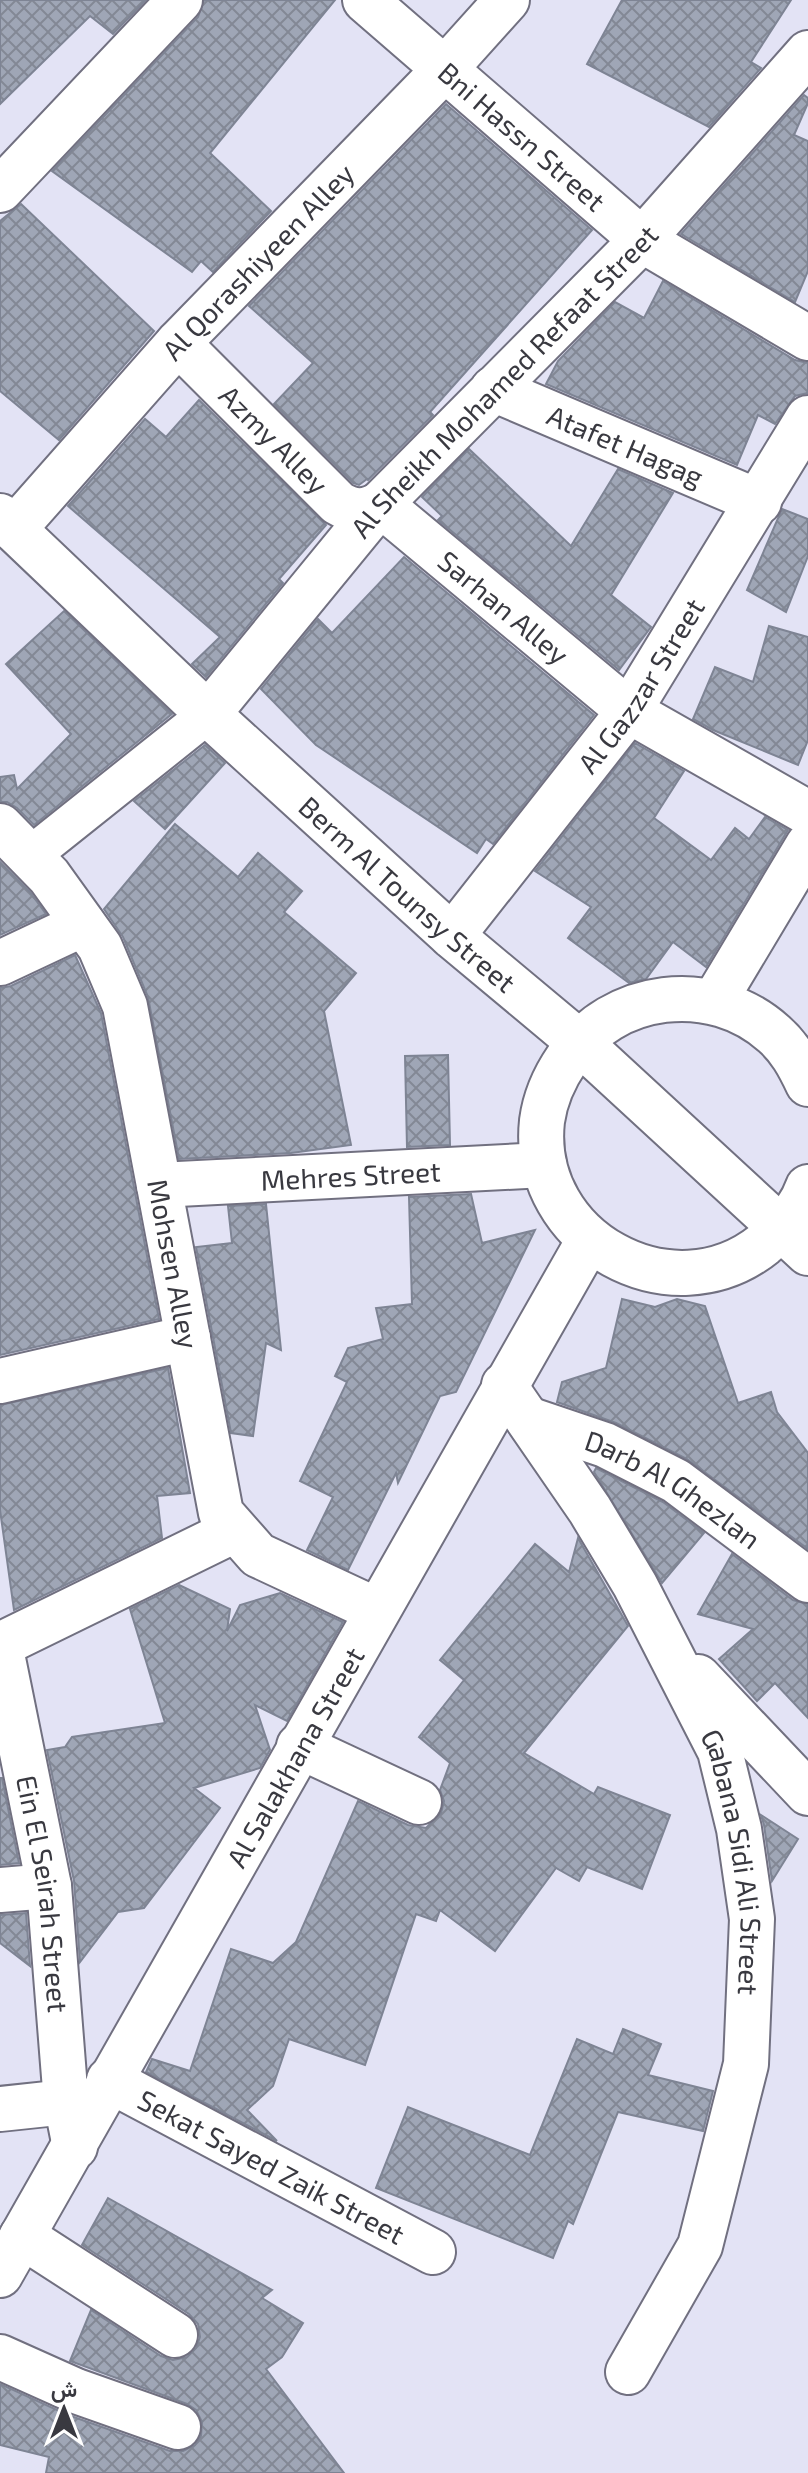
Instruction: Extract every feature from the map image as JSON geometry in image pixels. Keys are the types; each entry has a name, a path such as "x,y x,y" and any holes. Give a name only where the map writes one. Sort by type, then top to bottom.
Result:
{"street":[{"path":"0,190 180,0"},
{"name":"Bni Hassn Street","path":"365,0 642,240 808,338"},
{"name":"Al Qorashiyeen Alley","path":"3,518 444,70 507,0"},
{"name":"Al Sheikh Mohamed Refaat Street","path":"208,714 380,504 642,240 808,53"},
{"name":"Azmy Alley","path":"178,343 338,503 359,511 370,510 380,504"},
{"name":"Atafet Hagag","path":"493,389 759,502"},
{"name":"Al Gazzar Street","path":"452,936 629,711 808,418"},
{"name":"Sarhan Alley","path":"380,504 629,711 808,813"},
{"name":"Berm Al Tounsy Street","path":"3,518 208,714 452,936 579,1042 795,1241"},
{"path":"15,841 208,714"},
{"name":"Mohsen Alley","path":"15,841 49,876 100,947 125,1006 221,1513 258,1555 376,1610"},
{"path":"714,1002 808,845"},
{"path":"0,963 83,924"},
{"path":"808,1084 797,1060 774,1034 746,1014 714,1002 677,998 640,1004 607,1019 579,1042 554,1079 542,1121 544,1165 560,1206 589,1240 625,1263 666,1273 709,1271 795,1241 808,1187"},
{"name":"Mehres Street","path":"159,1185 544,1165"},
{"name":"Al Salakhana Street","path":"0,2275 376,1610 516,1402 589,1240"},
{"path":"0,1381 188,1338"},
{"name":"Darb Al Ghezlan","path":"516,1402 676,1481 808,1580"},
{"name":"Gabana Sidi Ali Street","path":"516,1402 590,1510 635,1585 720,1751 739,1829 752,1919 746,2064 700,2246 628,2372"},
{"path":"0,1644 235,1530"},
{"path":"663,1640 808,1793"},
{"name":"Ein El Seirah Street","path":"0,1644 49,1886 66,2102 75,2147"},
{"path":"299,1746 419,1802"},
{"path":"0,1890 49,1886"},
{"name":"Sekat Sayed Zaik Street","path":"109,2080 433,2252"},
{"path":"0,2109 66,2102"},
{"path":"22,2236 175,2335"},
{"path":"0,2357 76,2391 178,2427"}],"building":[{"path":"0,0 146,0 113,34 90,16 0,104"},
{"path":"204,0 335,0 210,153 271,211 213,272 201,261 192,272 52,171 198,17"},
{"path":"622,0 791,0 751,62 761,68 709,127 587,64"},
{"path":"804,95 808,103 794,135 808,141 808,271 795,302 681,234"},
{"path":"446,104 592,230 430,412 433,415 368,480 359,485 353,483 274,404 313,363 249,306"},
{"path":"21,204 154,331 59,440 0,391 0,221"},
{"path":"663,281 795,360 808,363 808,393 795,396 775,424 758,415 737,465 546,384 558,361 615,302 644,318"},
{"path":"199,400 326,525 279,579 283,583 206,677 192,664 220,637 68,506 145,419 166,437"},
{"path":"469,449 571,546 618,469 673,493 611,595 651,627 619,670 438,520 442,516 422,497"},
{"path":"782,509 808,519 808,556 786,612 747,590"},
{"path":"404,557 594,715 493,844 486,839 477,853 316,745 261,689 318,619 332,633"},
{"path":"64,611 172,714 34,825 17,808 0,802 0,777 14,775 17,789 71,734 6,664"},
{"path":"769,626 808,637 808,740 798,765 693,719 715,667 753,682"},
{"path":"635,743 684,771 654,818 711,860 735,828 749,839 765,817 788,830 706,967 673,942 646,979 629,983 568,938 591,907 535,871"},
{"path":"205,745 225,763 165,829 134,801"},
{"path":"175,824 238,877 258,853 302,891 284,912 356,973 324,1011 351,1145 291,1153 179,1159 148,997 123,937 104,909"},
{"path":"0,862 30,892 46,914 0,935"},
{"path":"75,955 101,1013 159,1319 0,1355 0,988 11,986"},
{"path":"448,1055 450,1145 407,1147 405,1056"},
{"path":"471,1194 482,1243 535,1230 456,1392 440,1396 398,1483 396,1473 348,1570 307,1550 333,1497 300,1481 347,1382 335,1376 348,1348 383,1339 376,1308 412,1304 409,1197"},
{"path":"266,1204 281,1350 266,1343 253,1436 231,1433 196,1247 232,1243 228,1206"},
{"path":"622,1299 655,1307 677,1299 705,1306 738,1403 771,1392 777,1412 808,1453 808,1549 687,1459 616,1423 557,1402 562,1382 606,1368"},
{"path":"168,1368 190,1493 157,1496 162,1538 14,1610 0,1510 0,1405"},
{"path":"596,1468 663,1502 704,1533 662,1583 594,1472"},
{"path":"578,1538 628,1626 524,1753 594,1794 598,1787 670,1815 642,1889 587,1867 579,1881 556,1868 495,1951 440,1910 436,1921 416,1914 365,2065 289,2039 273,2086 247,2110 277,2141 146,2072 152,2059 190,2071 231,1949 273,1963 296,1942 358,1801 408,1825 426,1828 441,1813 444,1801 440,1790 450,1763 419,1737 464,1680 440,1660 535,1544 569,1572"},
{"path":"732,1554 793,1600 808,1604 808,1718 775,1683 757,1701 719,1659 753,1629 698,1614"},
{"path":"179,1585 230,1609 227,1631 240,1605 280,1593 343,1622 287,1721 255,1705 270,1750 260,1768 194,1788 220,1808 144,1908 118,1912 80,1962 74,1881 47,1750 65,1747 72,1737 165,1723 130,1609"},
{"path":"2,1778 19,1863 0,1865"},
{"path":"761,1815 798,1839 772,1881 764,1825"},
{"path":"26,1913 30,1966 0,1943 0,1915"},
{"path":"623,2029 661,2044 648,2075 713,2091 703,2131 618,2112 573,2224 568,2221 553,2258 376,2188 408,2107 530,2155 577,2039 613,2054"},
{"path":"108,2198 272,2290 262,2298 303,2323 282,2357 266,2369 344,2473 46,2473 49,2457 0,2445 0,2384 68,2415 170,2451 183,2451 195,2445 201,2436 202,2422 196,2410 187,2404 70,2361 91,2310 161,2356 173,2360 187,2357 196,2348 200,2337 198,2324 189,2314 82,2245"}]}
